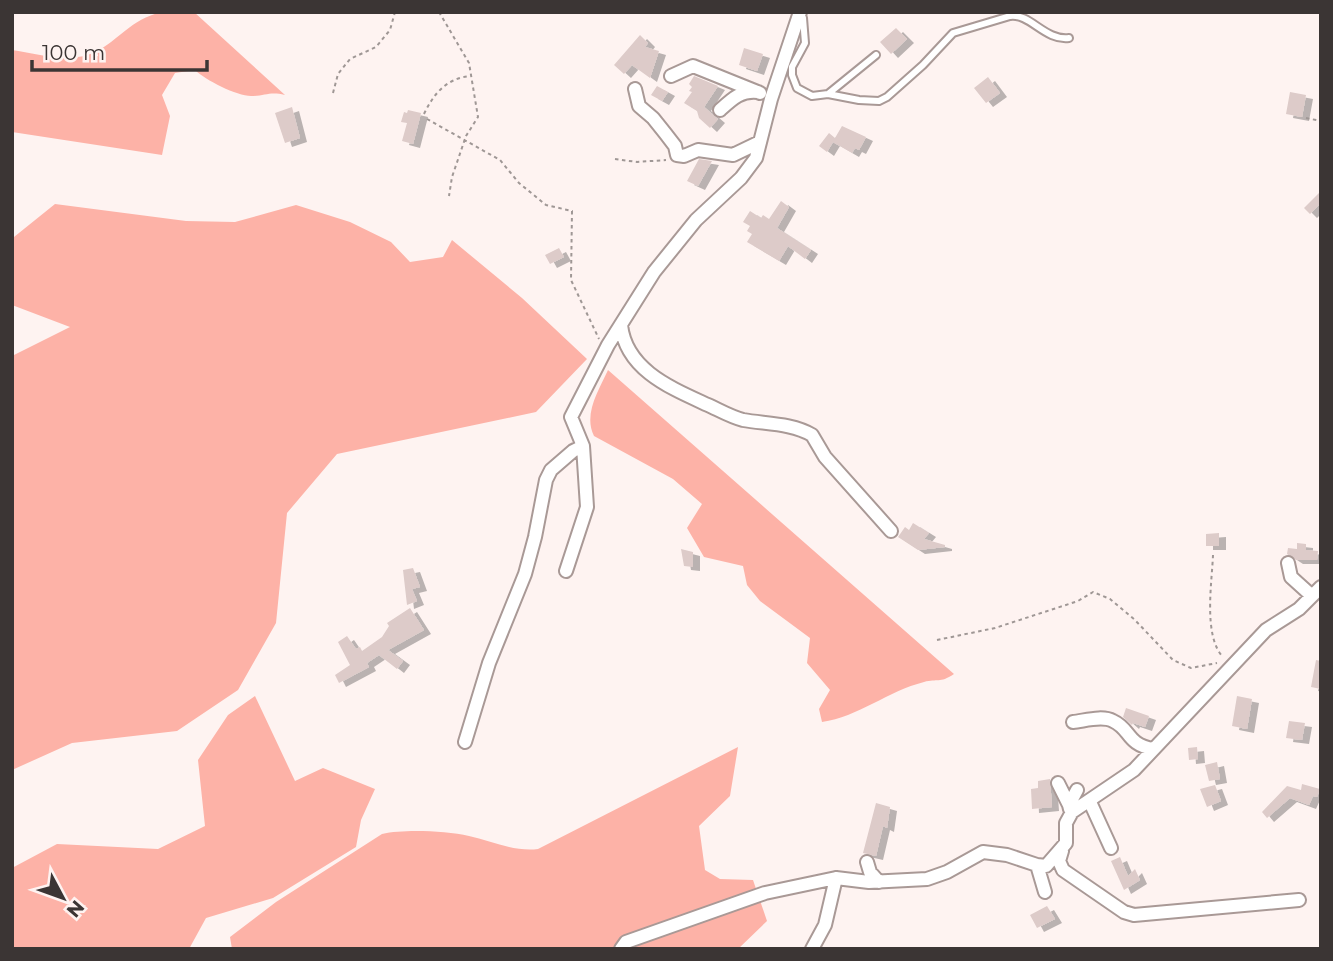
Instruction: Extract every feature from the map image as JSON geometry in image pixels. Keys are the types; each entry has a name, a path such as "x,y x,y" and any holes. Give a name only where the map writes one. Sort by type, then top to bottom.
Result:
{"street":[{"path":"566,571 586,508 583,446 572,418 618,330 654,272 696,220 741,178 756,158 766,94 801,12"},
{"path":"671,76 694,65 766,94"},
{"path":"635,89 639,106 665,133 675,146 677,155 684,156 698,150 733,155 760,142"},
{"path":"720,110 734,96 748,91 766,94"},
{"path":"618,330 632,357 674,391 740,419 774,424 812,435 825,457 891,531"},
{"path":"465,742 489,663 525,574 546,480 551,470 583,446"},
{"path":"1070,809 1090,802 1134,770 1266,630 1298,609 1316,591 1291,577 1288,563"},
{"path":"1073,722 1103,719 1114,721 1139,746 1153,749"},
{"path":"1058,783 1070,809"},
{"path":"621,949 626,942 765,893 836,878 879,882 927,879 947,872 983,852 1007,855 1046,866 1066,843 1066,823 1077,790"},
{"path":"1090,802 1111,848"},
{"path":"1062,850 1059,862 1063,870 1124,912 1134,915 1299,900"},
{"path":"867,862 870,872 879,882"},
{"path":"1037,865 1045,892"},
{"path":"812,949 825,925 836,878"}],"lane":[{"path":"801,12 805,43 792,67 792,75 797,88 812,96 828,94 879,101 923,65 953,33 1010,16 1018,15 1058,39 1069,38"},
{"path":"828,94 876,55"}],"path":[{"path":"332,93 338,74 350,59 376,47 390,30 395,12"},
{"path":"439,12 469,64 478,117 466,136 452,177 449,196"},
{"path":"425,114 436,92 454,80 472,76"},
{"path":"1306,118 1321,121"},
{"path":"426,120 500,160 519,183 546,205 572,211 571,280 600,341 618,330"},
{"path":"615,159 663,162 677,155"},
{"path":"937,640 995,628 1079,601 1093,592 1110,599 1134,619 1173,660 1191,668 1226,660 1220,654 1214,639 1211,619 1213,555"}],"shaded area":[{"path":"162,12 194,12 285,95 245,95 222,87 195,70 175,73 162,95 170,116 162,155 12,132 12,50 65,58 85,56 104,47 141,20"},
{"path":"55,204 186,221 235,222 296,205 350,222 391,242 410,262 443,257 452,240 522,298 587,359 536,412 337,454 287,513 276,623 238,690 177,731 72,743 12,770 12,356 70,327 12,305 12,241"},
{"path":"608,370 954,674 942,680 911,686 848,715 822,722 819,709 830,690 807,663 810,638 760,601 747,585 743,566 704,557 687,528 702,504 673,479 594,436 591,411"},
{"path":"255,696 295,781 323,768 375,789 361,820 356,847 273,898 206,918 189,949 12,949 12,868 57,844 158,849 205,826 198,760 228,715"},
{"path":"738,747 730,796 699,826 705,870 720,879 753,880 767,921 738,949 232,949 230,937 276,902 382,834 413,831 449,833 512,848 538,849"}],"building":[{"path":"896,28 907,39 891,54 880,42"},
{"path":"640,35 648,43 645,47 659,51 650,78 632,65 624,74 614,65"},
{"path":"744,48 763,54 757,71 739,65"},
{"path":"694,76 718,86 704,107 718,119 710,128 699,118 697,111 684,103 692,92 689,91 692,87 689,84"},
{"path":"988,77 1000,93 986,103 974,88"},
{"path":"657,86 668,92 662,101 651,95"},
{"path":"1290,92 1306,95 1302,117 1286,114"},
{"path":"292,107 300,138 285,143 275,113"},
{"path":"408,110 421,113 413,144 402,141 407,123 401,122 404,112 407,113"},
{"path":"842,126 866,137 859,150 855,148 852,153 833,142 827,152 819,146 829,133 835,138"},
{"path":"699,159 712,161 698,186 687,181"},
{"path":"1321,191 1321,203 1310,214 1304,208"},
{"path":"781,201 789,207 777,228 811,250 805,259 788,246 779,261 747,242 752,234 747,231 750,226 743,222 750,211 761,218 763,215 769,219"},
{"path":"559,248 564,257 550,264 545,255"},
{"path":"913,523 929,533 924,539 945,547 918,550 898,537 905,527 909,530"},
{"path":"1219,533 1219,546 1206,546 1206,534"},
{"path":"1297,543 1306,544 1306,550 1318,551 1317,560 1296,560 1287,554 1288,548 1297,549"},
{"path":"681,549 693,552 693,567 684,566"},
{"path":"413,568 420,587 412,589 417,601 407,605 403,570"},
{"path":"410,608 424,630 388,650 403,661 397,669 379,655 367,663 369,667 339,683 335,675 350,665 338,642 347,636 356,649 360,647 362,651 382,637 389,626 387,623"},
{"path":"1316,660 1321,661 1321,689 1311,687"},
{"path":"1237,696 1252,699 1247,729 1232,726"},
{"path":"1126,708 1149,716 1145,727 1133,723 1132,725 1123,717"},
{"path":"1289,721 1305,723 1302,740 1286,738"},
{"path":"1197,747 1198,759 1189,760 1188,748"},
{"path":"1217,762 1220,779 1209,781 1205,765"},
{"path":"1050,779 1052,807 1032,809 1031,789 1038,788 1038,781"},
{"path":"1302,784 1320,789 1309,805 1290,798 1267,818 1262,812 1287,786 1301,790"},
{"path":"1215,785 1221,801 1207,807 1200,789"},
{"path":"876,803 890,807 887,828 883,826 876,856 863,853"},
{"path":"1120,857 1128,876 1135,869 1140,880 1124,890 1111,861"},
{"path":"1047,906 1055,919 1037,928 1030,915"}]}
